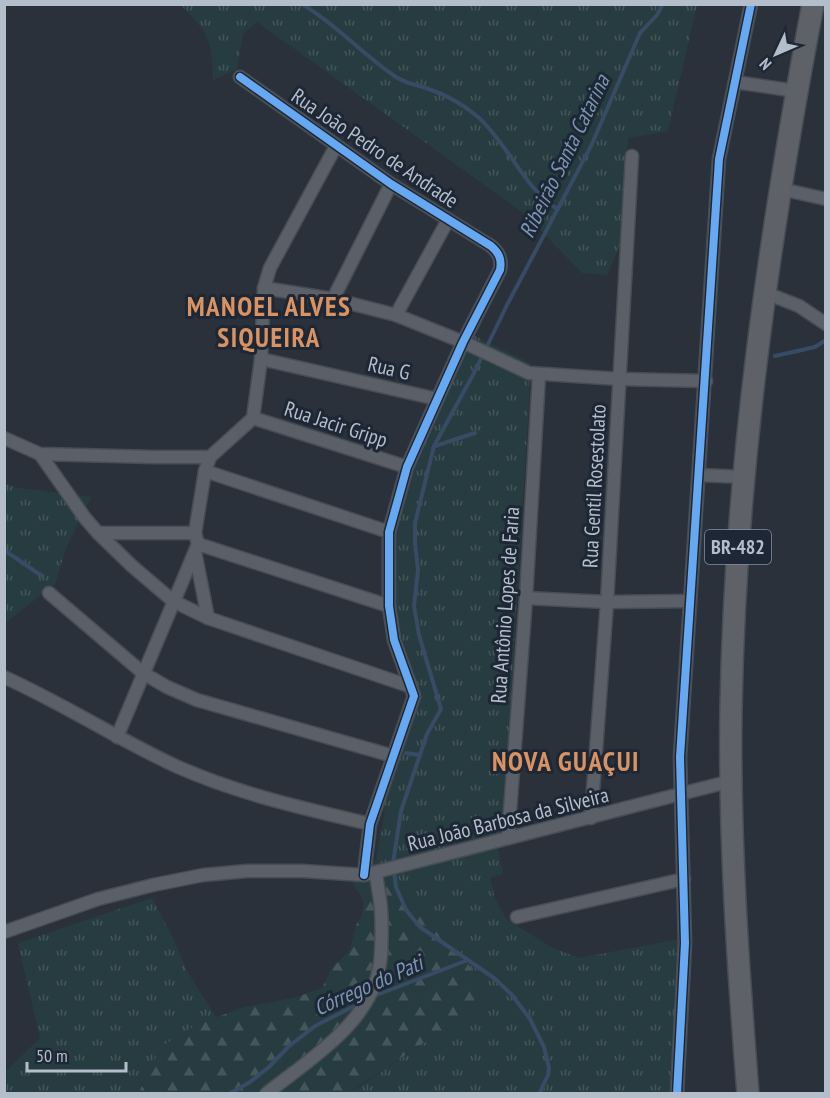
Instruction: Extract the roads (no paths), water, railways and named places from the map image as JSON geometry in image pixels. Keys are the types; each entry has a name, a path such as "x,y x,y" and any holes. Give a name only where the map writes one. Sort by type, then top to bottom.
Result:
{"highway":[{"name":"BR-482","path":"748,1094 739,980 731,781 731,706 737,568 766,293 796,91 813,4"}],"street":[{"path":"677,1094 685,943 680,757 719,159 751,4"},
{"name":"Rua João Pedro de Andrade","path":"240,77 391,184 491,246 500,258 500,270 463,342"},
{"path":"735,82 796,91"},
{"path":"117,737 196,543 205,471 210,457 253,418 261,359 264,288 270,268 336,146"},
{"name":"Rua Gentil Rosestolato","path":"591,818 607,602 632,156"},
{"path":"333,299 391,184"},
{"path":"781,189 825,200"},
{"path":"396,315 448,220"},
{"path":"264,288 333,299 396,315 493,355 529,373 620,379 706,381"},
{"path":"766,293 799,306 825,324"},
{"path":"266,1094 343,1032 364,1008 374,988 380,967 382,910 370,824 414,696 394,640 389,606 389,532 407,467 463,342"},
{"name":"Rua G","path":"261,359 437,399"},
{"name":"Rua Antônio Lopes de Faria","path":"508,838 526,598 539,375"},
{"name":"Rua Jacir Gripp","path":"253,418 407,467"},
{"path":"4,438 40,454 210,457"},
{"path":"40,454 98,533 132,566 173,600 208,618 409,686"},
{"path":"205,471 389,532"},
{"path":"699,476 745,477"},
{"path":"98,533 196,543 389,606"},
{"path":"196,543 208,618"},
{"path":"50,593 143,673 167,687 197,700 393,756"},
{"path":"526,598 607,602 690,601"},
{"path":"4,677 180,768 280,803 370,824"},
{"name":"Rua João Barbosa da Silveira","path":"4,932 98,899 203,875 247,872 375,872 731,781"},
{"path":"517,917 684,879"}],"waterway":[{"path":"302,4 327,21 396,77 440,93 472,112 498,139 537,192 558,209"},
{"name":"Ribeirão Santa Catarina","path":"539,1094 549,1068 544,1047 530,1019 512,995 494,978 420,927 406,910 396,887 393,863 401,811 427,734 441,709 419,635 414,606 418,570 415,523 434,446 591,146 640,33 657,15 663,4"},
{"path":"775,356 815,347 826,340"},
{"path":"435,446 475,433"},
{"path":"4,550 42,576"},
{"path":"406,753 419,755"},
{"name":"Córrego do Pati","path":"374,996 468,960"},
{"name":"Córrego do Pati","path":"229,1094 250,1082 269,1067 288,1047 315,1026 362,1002"}],"district":[{"name":"MANOEL ALVES SIQUEIRA","path":"269,322"},
{"name":"NOVA GUAÇUI","path":"566,761"}]}
